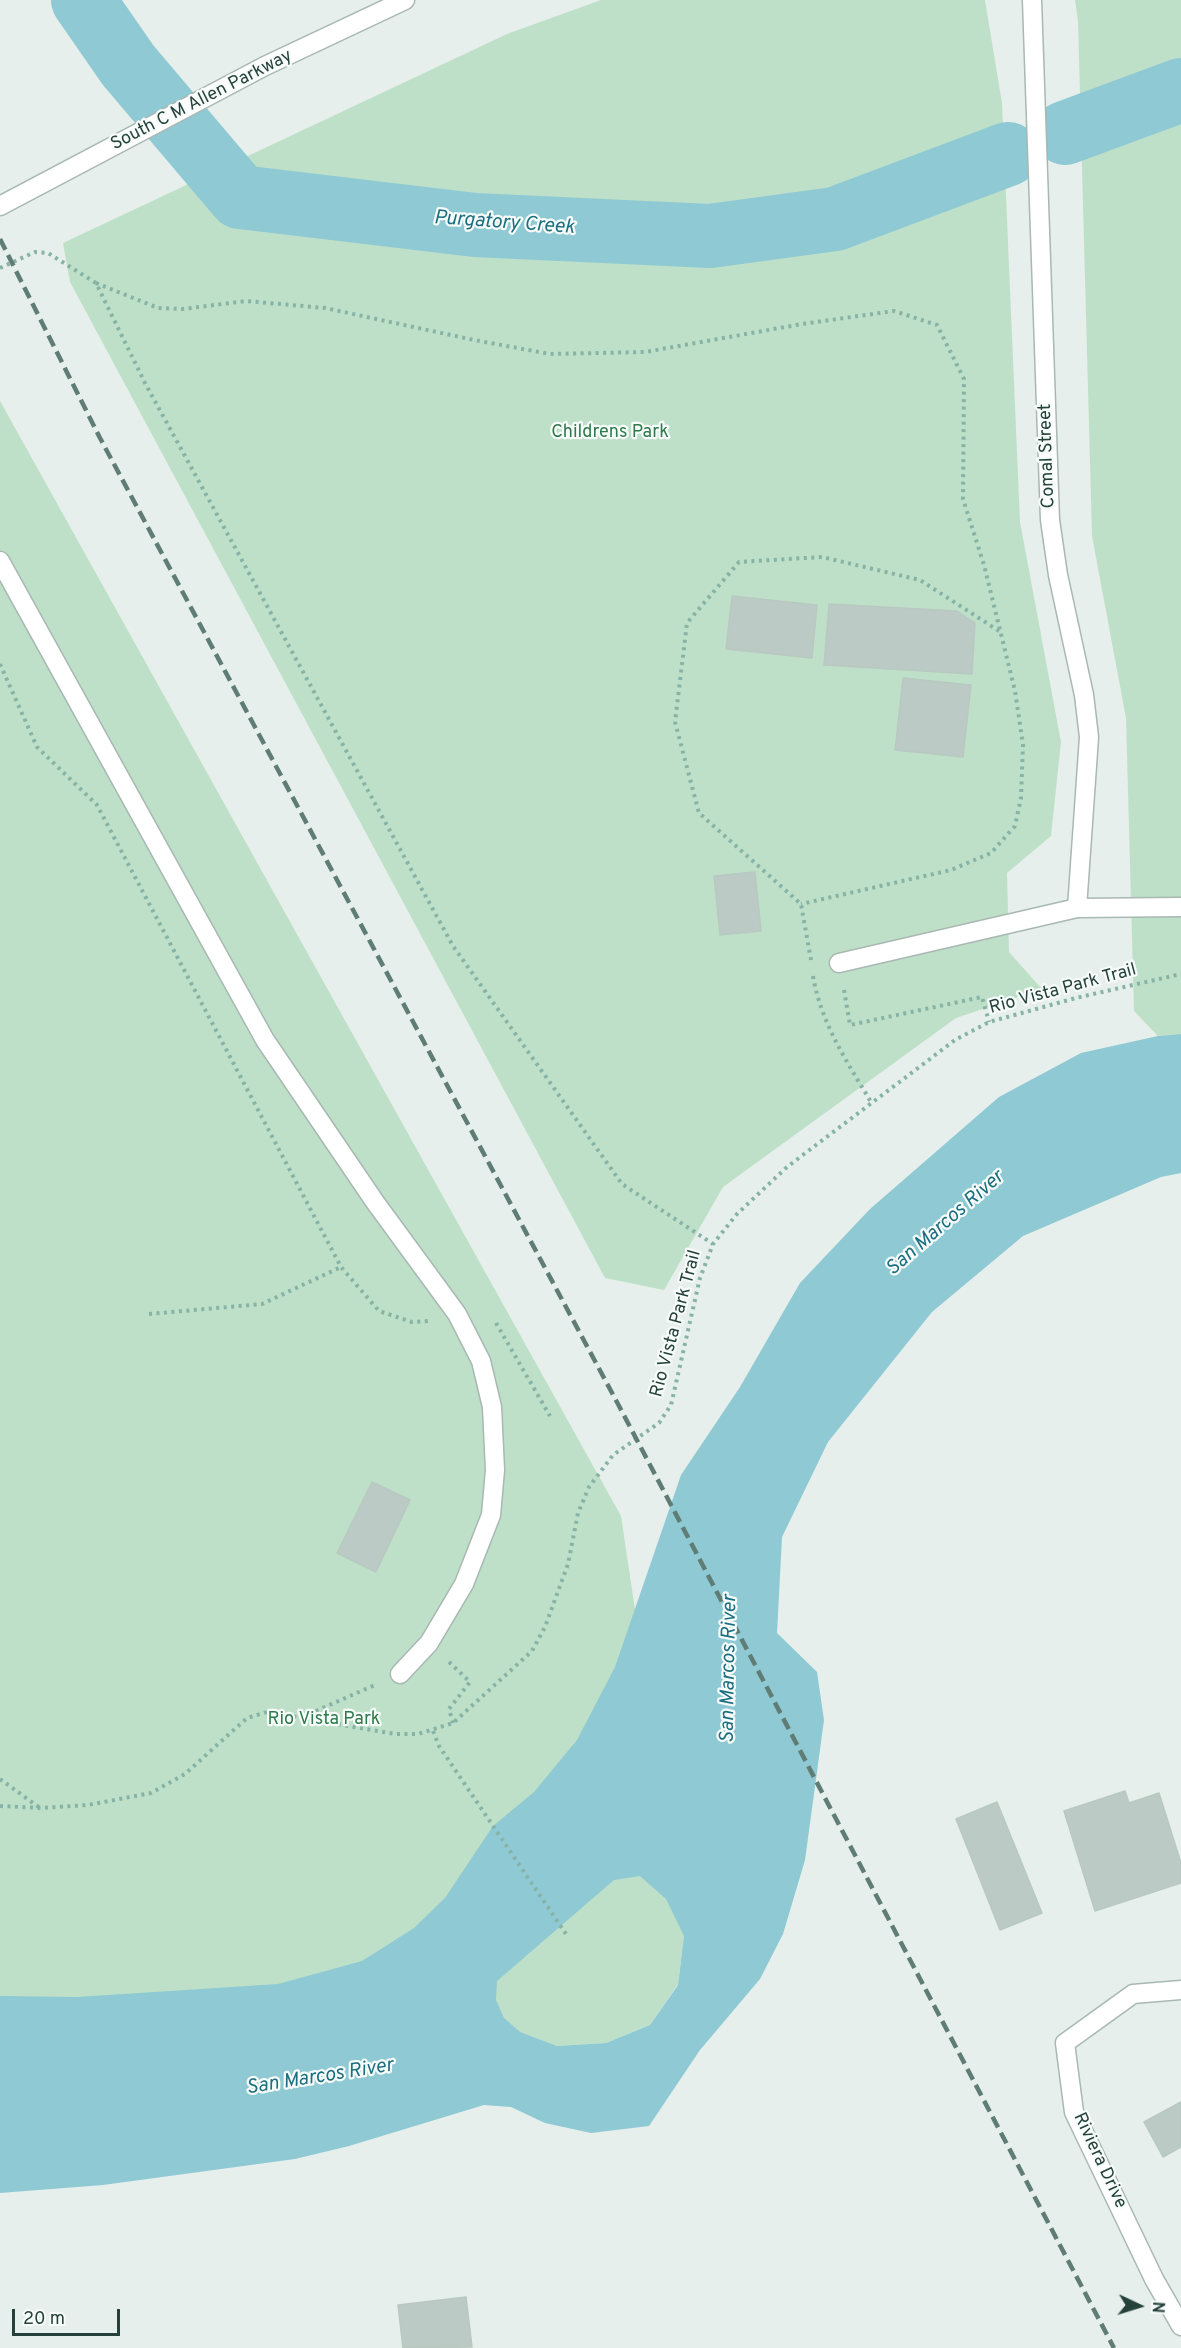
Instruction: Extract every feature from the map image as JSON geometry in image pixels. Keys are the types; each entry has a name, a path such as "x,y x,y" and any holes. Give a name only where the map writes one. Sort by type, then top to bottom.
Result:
{"street":[{"name":"South C M Allen Parkway","path":"0,206 265,66 405,0"},
{"name":"Comal Street","path":"1032,0 1050,520 1058,575 1084,695 1089,737 1077,908"},
{"path":"0,561 265,1040 375,1202 457,1314 481,1361 492,1407 495,1470 491,1515 464,1584 429,1643 400,1674"},
{"path":"839,963 1077,908 1181,906"},
{"name":"Riviera Drive","path":"1181,1990 1132,1994 1065,2043 1074,2112 1154,2278 1181,2326"}],"path":[{"path":"0,268 35,252 48,253 96,283 158,308 183,309 246,301 325,308 550,354 645,352 802,324 894,311 938,325 964,379 963,499 984,565 1015,691 1023,745 1021,798 1014,826 991,853 951,870 801,904"},
{"path":"96,283 146,383 453,946 622,1184 713,1244"},
{"path":"871,1102 838,1046 817,999 801,904 699,813 675,722 687,623 739,562 822,557 920,580 1000,631"},
{"path":"839,963 850,1025 982,997 989,1022"},
{"name":"Rio Vista Park Trail","path":"0,1806 41,1808 88,1805 151,1793 185,1774 247,1718 267,1712 396,1734 418,1734 453,1723 532,1651 545,1627 568,1564 578,1513 589,1487 613,1455 659,1423 671,1405 700,1278 713,1244 737,1214 787,1167 871,1102 956,1040 989,1022 1076,998 1181,974"},
{"path":"149,1314 262,1304 340,1267"},
{"path":"429,1643 470,1682 449,1709 453,1723"},
{"path":"301,1717 400,1674"},
{"path":"433,1731 439,1746 566,1934"},
{"path":"0,1779 41,1808"}],"green space":[{"name":"Childrens Park","path":"601,0 985,0 1002,103 1020,522 1061,742 1051,836 1007,873 1009,952 1042,989 956,1018 723,1187 664,1290 605,1278 70,282 63,243 507,34"},
{"path":"1075,0 1181,0 1181,1034 1158,1036 1134,1011 1126,718 1092,536 1078,21"},
{"name":"Rio Vista Park","path":"0,401 621,1516 684,1936 678,1984 650,2025 606,2043 557,2046 0,2043"}],"water":[{"name":"San Marcos River","path":"1181,1034 1181,1173 1161,1177 1023,1236 932,1312 828,1442 782,1537 777,1633 817,1672 824,1720 805,1860 783,1934 760,1979 700,2050 649,2126 591,2133 545,2123 511,2107 484,2105 349,2146 295,2159 103,2185 0,2193 0,1996 77,1997 278,1984 362,1961 414,1928 445,1898 493,1826 534,1792 577,1740 615,1667 681,1475 740,1387 800,1283 870,1209 999,1097 1081,1053 1158,1036","holes":["640,1876 666,1899 684,1936 678,1985 650,2025 606,2043 557,2046 520,2032 504,2018 496,2000 497,1981 614,1880"]}],"building":[{"path":"732,596 817,605 812,658 726,649"},
{"path":"829,604 957,611 975,623 972,674 824,665"},
{"path":"903,678 971,685 963,757 895,750"},
{"path":"755,872 761,931 720,935 714,876"},
{"path":"372,1482 410,1500 376,1572 337,1553"},
{"path":"1125,1791 1129,1803 1159,1793 1181,1863 1181,1883 1095,1911 1064,1811"},
{"path":"997,1802 1042,1913 1000,1930 956,1819"},
{"path":"1181,2102 1181,2147 1163,2157 1144,2122"},
{"path":"466,2297 472,2347 403,2348 398,2305"}],"waterway":[{"name":"Purgatory Creek","path":"83,0 128,65 240,197 475,225 710,236 835,219 1008,154"},
{"name":"Purgatory Creek","path":"1065,133 1181,90"}],"railway":[{"path":"0,239 100,438 618,1404 1114,2348"}]}
